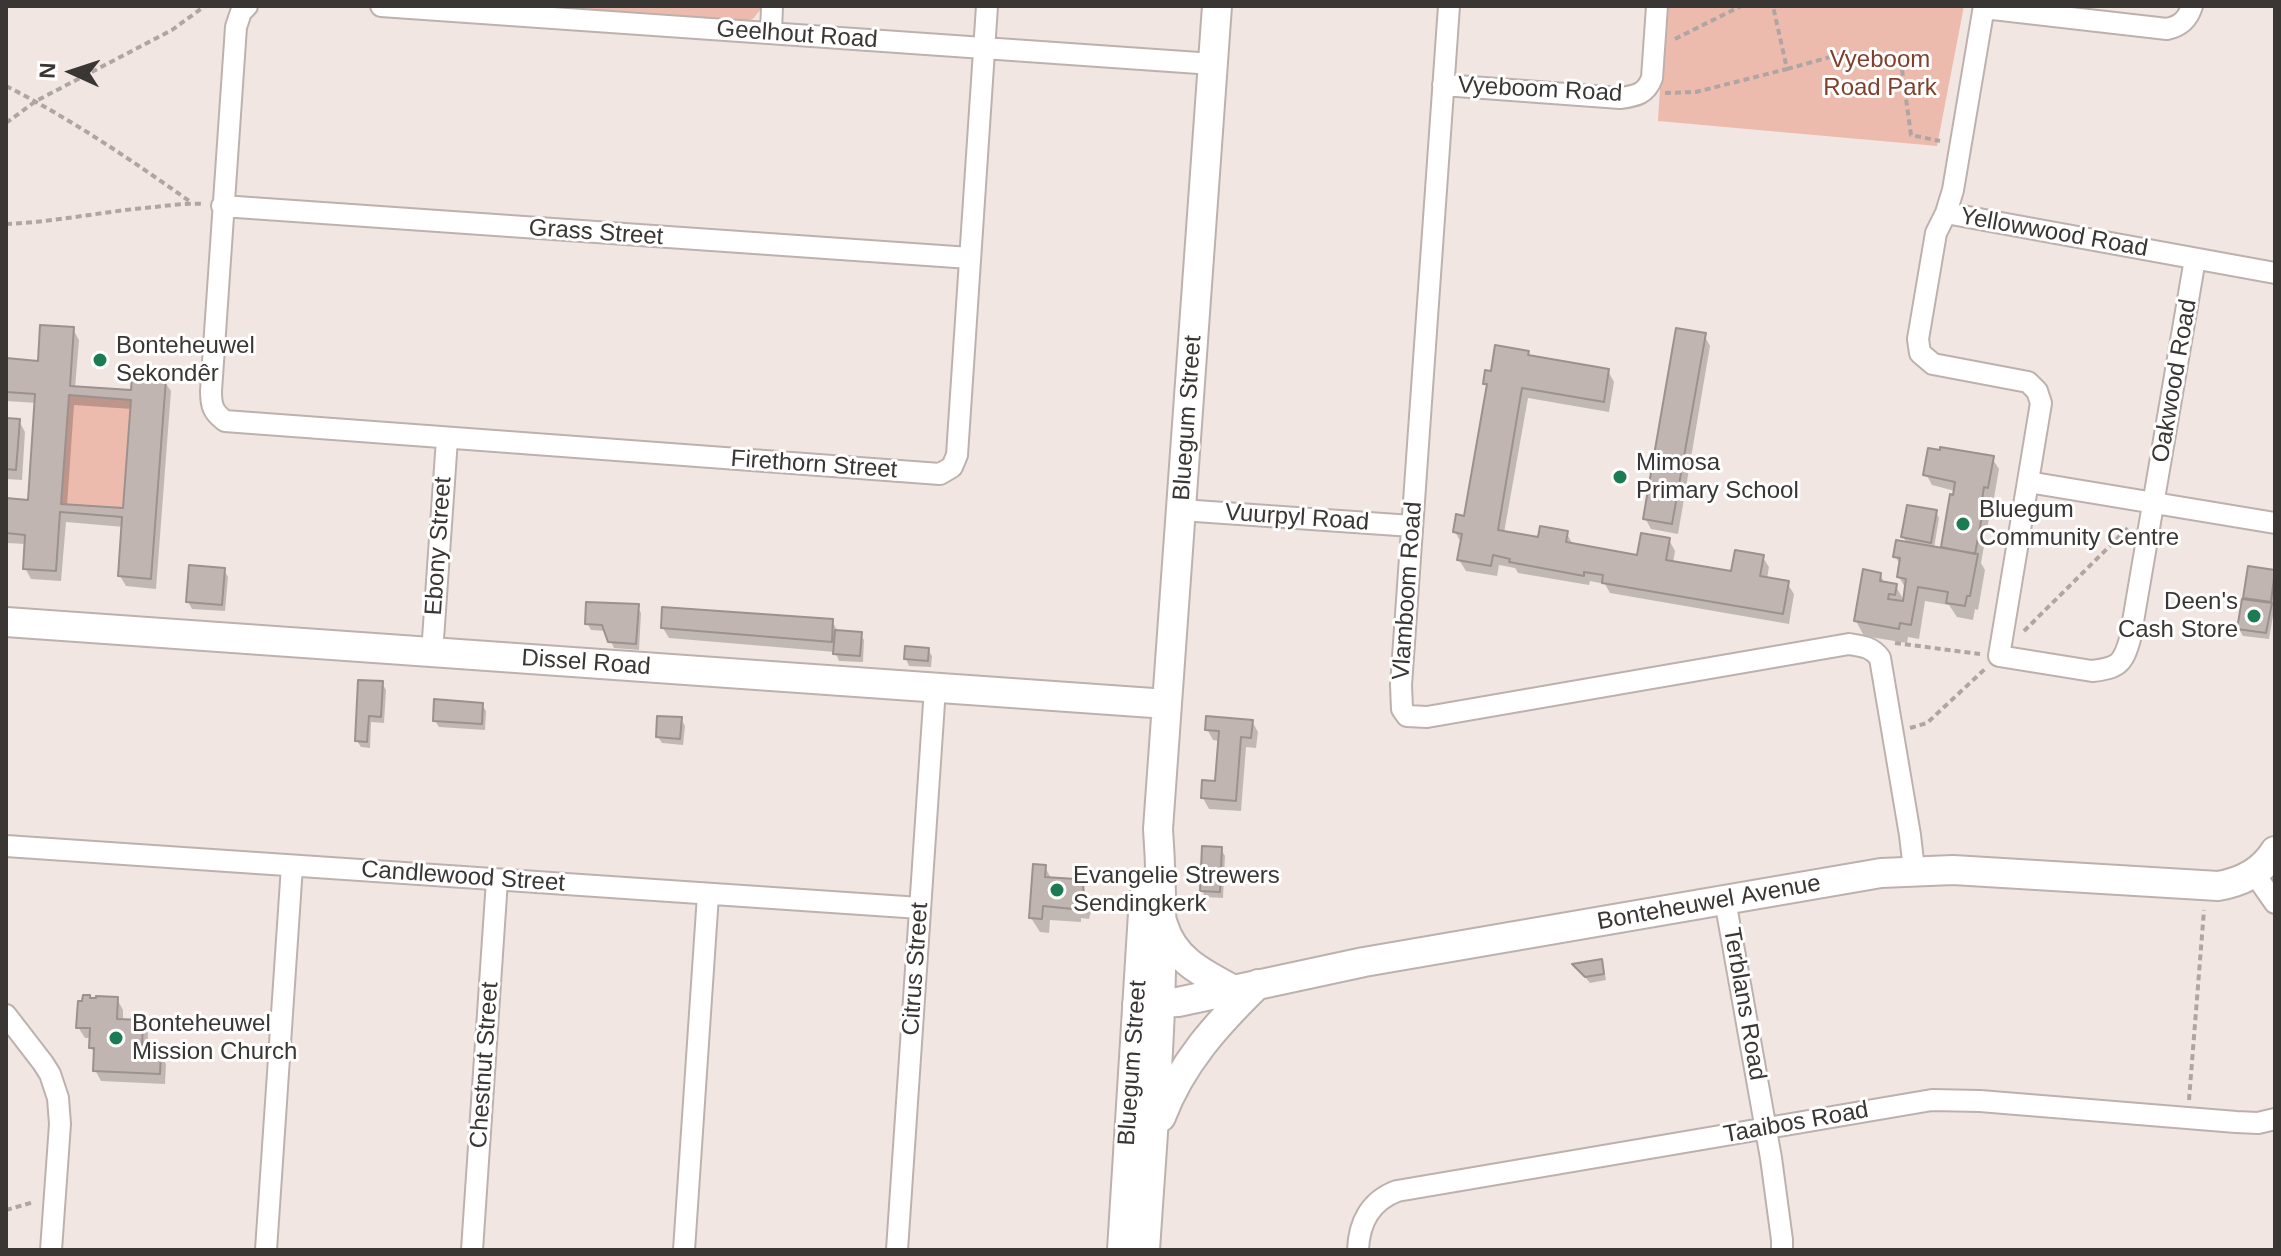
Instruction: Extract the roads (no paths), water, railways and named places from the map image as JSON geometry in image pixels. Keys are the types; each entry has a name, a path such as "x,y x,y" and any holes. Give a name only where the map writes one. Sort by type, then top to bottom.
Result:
{"street":[{"path":"222,206 236,27 241,12 247,6"},
{"name":"Geelhout Road","path":"381,6 1213,64"},
{"path":"771,33 772,6"},
{"name":"Firethorn Street","path":"222,206 211,404 215,413 225,421 940,474 952,467 957,455 987,6"},
{"name":"Bluegum Street","path":"1122,1250 1161,915 1158,829 1217,6"},
{"name":"Vlamboom Road","path":"1449,6 1401,685 1402,709 1407,716 1427,717 1849,644 1866,647 1880,658 1914,870"},
{"name":"Vyeboom Road","path":"1443,85 1632,97 1648,88 1652,78 1657,6"},
{"path":"1984,7 2167,29 2181,24 2192,6"},
{"name":"Yellowwood Road","path":"1984,7 1953,190 1946,213 2275,273"},
{"name":"Grass Street","path":"222,206 970,258"},
{"path":"1946,213 1936,233 1918,346 1925,359 1933,364 2021,379 2033,386 2041,403 2028,482 2275,523"},
{"name":"Oakwood Road","path":"2028,482 1999,656 2092,671 2117,665 2125,657 2130,639 2195,259"},
{"name":"Ebony Street","path":"432,653 447,439"},
{"name":"Vuurpyl Road","path":"1181,510 1412,526"},
{"name":"Dissel Road","path":"6,622 1167,704"},
{"name":"Citrus Street","path":"897,1250 935,688"},
{"name":"Bluegum Street","path":"1145,1250 1153,1139 1146,873 1158,829"},
{"name":"Candlewood Street","path":"6,846 920,908"},
{"name":"Bonteheuwel Avenue","path":"1149,1003 1178,1002 1364,962 1881,873 1968,870 2210,886 2230,884 2254,873 2275,851"},
{"path":"266,1250 292,866"},
{"path":"2254,873 2275,903"},
{"name":"Chestnut Street","path":"472,1250 497,880"},
{"path":"684,1250 708,895"},
{"name":"Terblans Road","path":"1725,900 1778,1204 1782,1250"},
{"path":"1153,1139 1185,1066 1245,986 1196,970 1168,938 1161,915"},
{"path":"6,1015 43,1063 58,1098 60,1124 51,1250"},
{"name":"Taaibos Road","path":"1358,1250 1362,1223 1371,1208 1397,1191 1932,1100 2258,1123 2275,1119"}],"place":[{"name":"Bonteheuwel Sekondêr","path":"100,360"},
{"name":"Mimosa Primary School","path":"1620,477"},
{"name":"Bluegum Community Centre","path":"1963,524"},
{"name":"Deen's Cash Store","path":"2254,616"},
{"name":"Evangelie Strewers Sendingkerk","path":"1057,890"},
{"name":"Bonteheuwel Mission Church","path":"116,1038"}],"park label":[{"name":"Vyeboom Road Park","path":"1880,74"}]}
